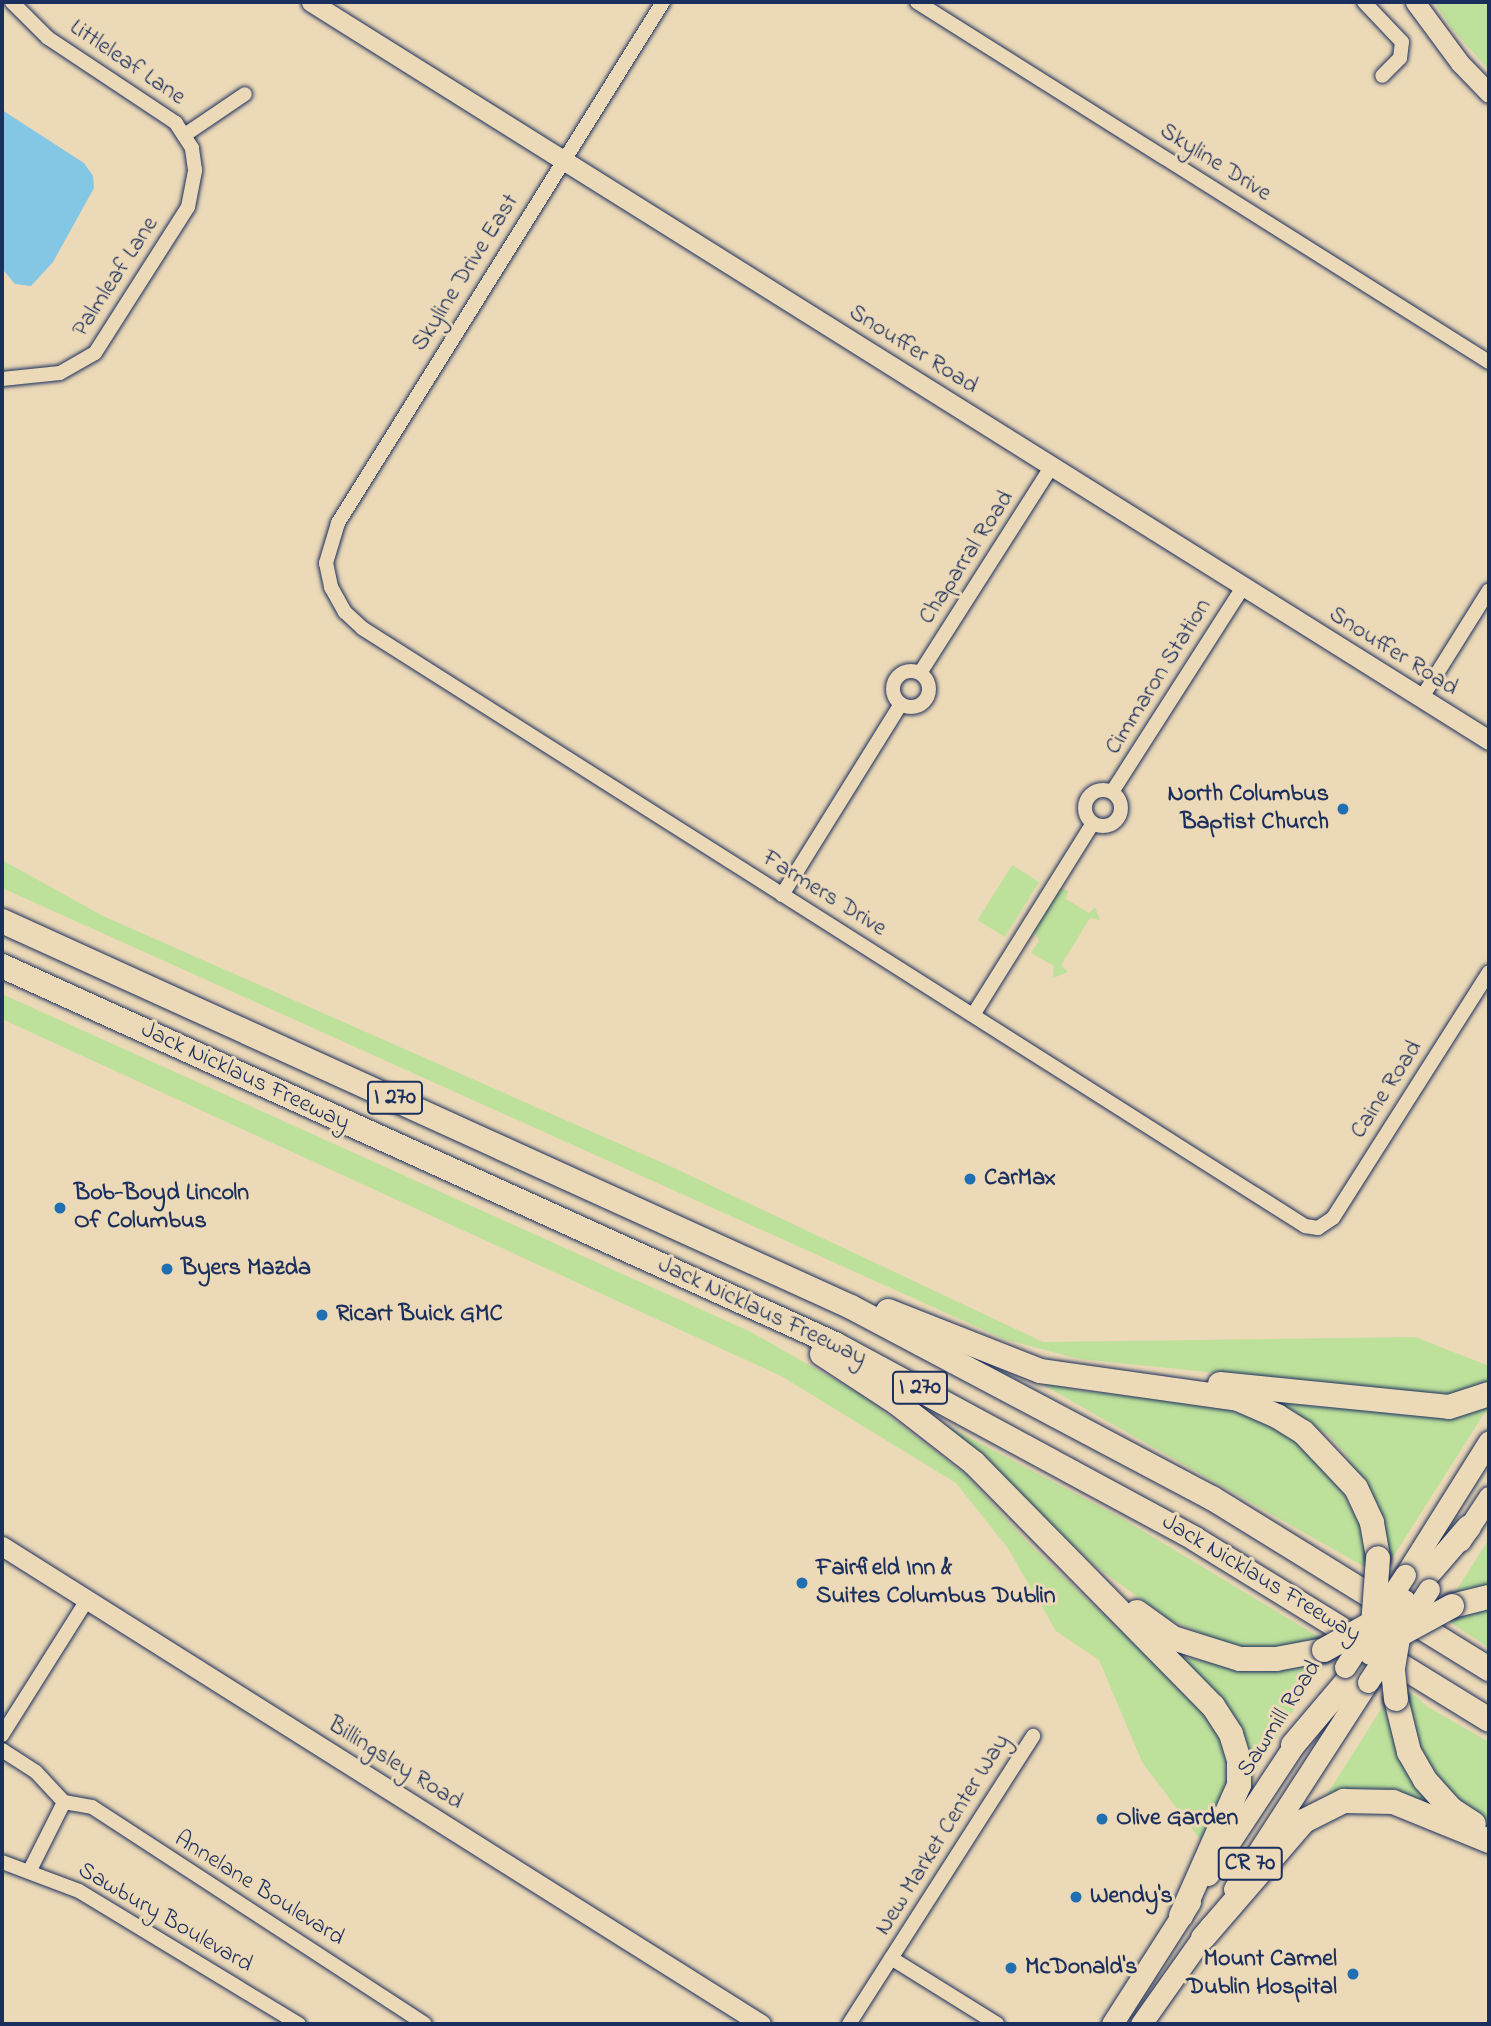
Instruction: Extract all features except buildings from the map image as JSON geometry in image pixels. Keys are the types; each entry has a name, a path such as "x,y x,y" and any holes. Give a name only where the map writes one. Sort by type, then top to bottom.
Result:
{"highway":[{"name":"Jack Nicklaus Freeway","path":"2,921 787,1276 1038,1403 1212,1498 1489,1669"},
{"name":"Jack Nicklaus Freeway","path":"2,966 835,1344 1013,1437 1267,1580 1489,1720"},
{"path":"637,1253 832,1359 897,1403 974,1464 1213,1706 1231,1734 1239,1760 1239,1785 1181,1916"},
{"path":"787,1276 962,1337 1040,1371 1238,1399 1303,1432 1356,1488 1372,1523 1378,1558 1371,1653 1356,1680 1293,1745"},
{"path":"1097,1379 1148,1377 1449,1407 1489,1394"},
{"path":"1046,1535 1145,1619 1205,1651 1240,1659 1276,1659 1324,1650 1375,1622 1469,1527"},
{"path":"1414,1581 1398,1636 1393,1668 1396,1699 1409,1752 1425,1780 1451,1809 1489,1834"},
{"path":"1371,1653 1452,1606 1489,1597"},
{"path":"1203,1937 1304,1821 1344,1801 1393,1802 1489,1841"}],"main road":[{"name":"Snouffer Road","path":"311,2 1489,740"},
{"path":"1415,2 1460,63 1489,93"},
{"path":"1414,1581 1489,1441"},
{"path":"1469,1527 1489,1497"},
{"name":"Billingsley Road","path":"2,1546 761,2024"},
{"name":"Sawmill Road","path":"1141,2024 1203,1937 1356,1680 1375,1622"},
{"name":"Sawmill Road","path":"1356,1680 1398,1636"},
{"name":"Sawmill Road","path":"1112,2024 1293,1745"}],"street":[{"name":"Littleleaf Lane","path":"12,2 48,38 164,112 186,134"},
{"name":"Skyline Drive East","path":"328,576 328,548 338,523 663,2"},
{"name":"Skyline Drive","path":"917,2 1489,362"},
{"path":"1364,2 1402,42 1400,58 1382,76"},
{"path":"186,134 245,94"},
{"name":"Palmleaf Lane","path":"2,379 72,369 105,342 188,207 195,160 186,134"},
{"name":"Chaparral Road","path":"920,673 1052,466"},
{"name":"Farmers Drive","path":"328,576 335,598 362,628 1288,1216 1318,1228"},
{"name":"Cimmaron Station","path":"1112,792 1243,587"},
{"path":"1421,699 1489,590"},
{"path":"909,670 920,673 929,685 926,699 914,707 901,704 892,690 895,679 909,670"},
{"path":"782,895 901,704"},
{"name":"Cimmaron Station","path":"1096,791 1112,792 1121,804 1118,819 1106,826 1093,823 1084,809 1087,798 1096,791"},
{"path":"973,1015 1093,823"},
{"name":"Caine Road","path":"1318,1228 1333,1218 1489,972"},
{"path":"3,1729 87,1600"},
{"name":"New Market Center Way","path":"849,2024 1033,1735"},
{"path":"2,1750 36,1772 64,1802 30,1870"},
{"name":"Annelane Boulevard","path":"64,1802 92,1807 425,2024"},
{"name":"Sawbury Boulevard","path":"2,1862 30,1870 122,1914 299,2024"},
{"name":"New Market Center Way","path":"891,1958 998,2024"},
{"path":"1100,2024 1108,2012 1127,2001"}],"green space":[{"path":"1434,2 1489,2 1489,70 1453,30"},
{"path":"2,860 103,916 672,1167 1043,1342 1415,1337 1489,1366 1489,1386 1453,1397 1079,1359 1004,1339 2,888"},
{"path":"1012,865 1039,882 1005,937 978,920"},
{"path":"1060,888 1068,891 1066,899 1089,913 1095,907 1100,920 1090,918 1061,965 1068,972 1053,978 1054,966 1031,953 1039,940 1033,931"},
{"path":"2,994 751,1332 860,1394 965,1474 1030,1545 1206,1712 1224,1740 1232,1767 1206,1847 1142,1762 1099,1660 1056,1631 1007,1547 956,1483 781,1376 2,1019"},
{"path":"1047,1382 1079,1391 1206,1403 1263,1421 1304,1446 1339,1485 1360,1526 1370,1570 1045,1386"},
{"path":"1270,1400 1489,1406 1391,1560 1380,1512 1344,1452 1328,1435"},
{"path":"936,1420 1118,1516 1324,1640 1279,1652 1244,1651 1170,1620 1098,1568"},
{"path":"1489,1539 1489,1586 1454,1594"},
{"path":"1489,1608 1489,1648 1450,1622 1451,1618"},
{"path":"1181,1656 1252,1672 1322,1665 1247,1784 1176,1658"},
{"path":"1407,1689 1428,1707 1489,1742 1489,1824 1450,1793 1432,1768 1413,1733"},
{"path":"1383,1706 1395,1742 1436,1812 1321,1804"}],"water":[{"path":"2,110 84,163 93,176 94,188 53,262 31,286 15,284 4,271"}],"place":[{"name":"North Columbus Baptist Church","path":"1343,809"},
{"name":"CarMax","path":"970,1179"},
{"name":"Bob-Boyd Lincoln Of Columbus","path":"60,1208"},
{"name":"Byers Mazda","path":"167,1269"},
{"name":"Ricart Buick GMC","path":"322,1315"},
{"name":"Fairfield Inn & Suites Columbus Dublin","path":"802,1583"},
{"name":"Olive Garden","path":"1102,1819"},
{"name":"Wendy's","path":"1076,1897"},
{"name":"McDonald's","path":"1011,1968"},
{"name":"Mount Carmel Dublin Hospital","path":"1353,1974"}]}
